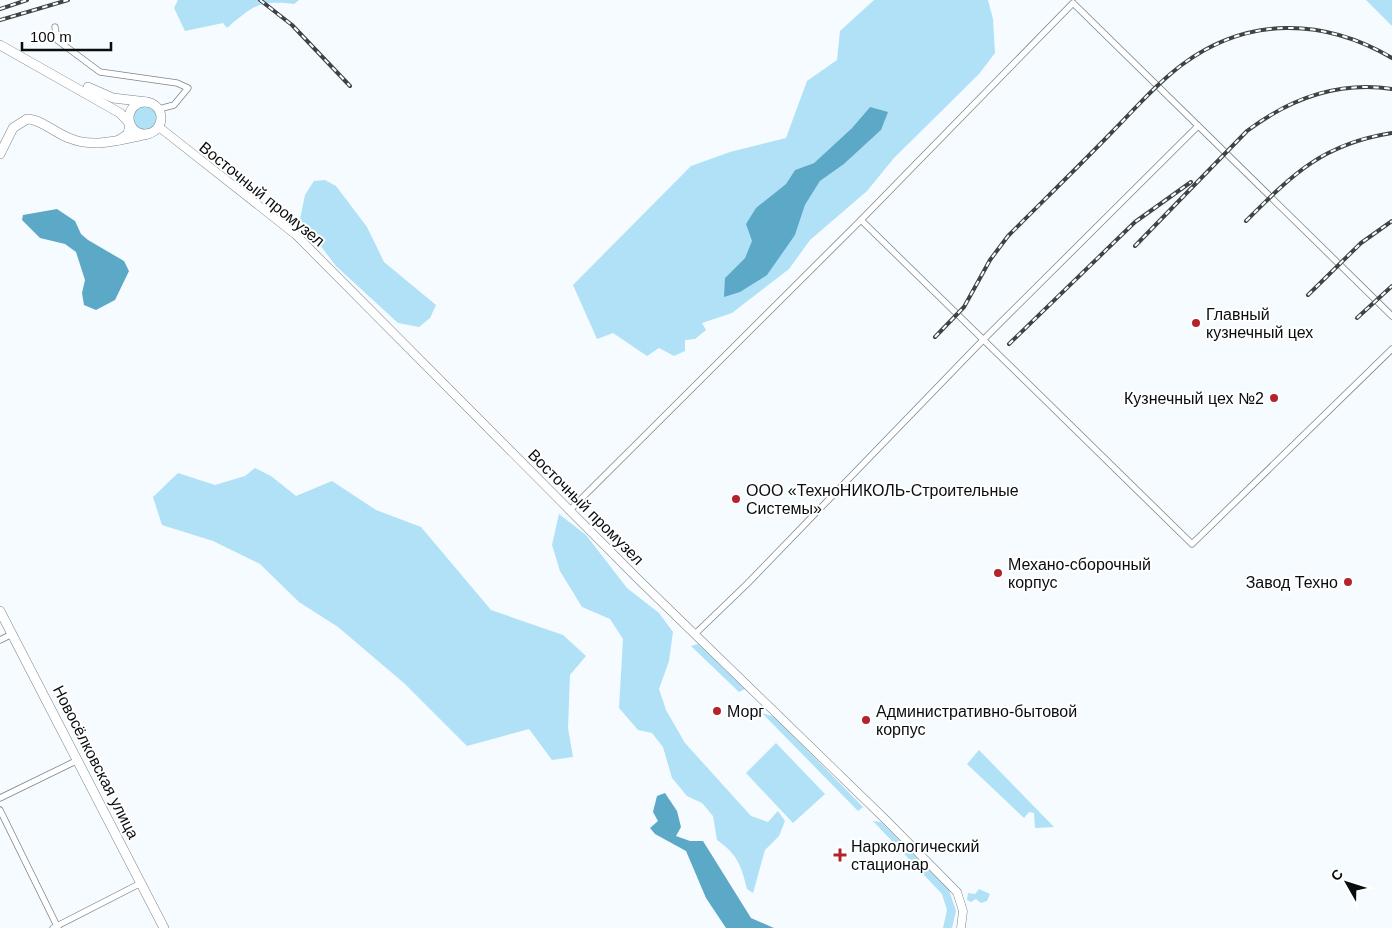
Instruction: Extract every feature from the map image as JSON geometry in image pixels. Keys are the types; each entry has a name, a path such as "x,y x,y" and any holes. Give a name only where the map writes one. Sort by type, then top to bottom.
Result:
{"main road":[{"path":"0,39 97,92 126,100 148,102 159,109 161,116 159,127 148,134 90,144 80,142 36,121 26,119 13,128 0,154"},
{"path":"0,46 120,113 138,133 148,134"},
{"path":"119,140 128,134 129,118 132,109 138,104 148,102"},
{"name":"Новосёлковская улица","path":"0,611 164,928"}],"street":[{"path":"570,511 1073,3 1392,316"},
{"path":"55,27 57,40 100,72 177,83 188,88 174,104 159,109"},
{"path":"696,634 747,584 983,340 1198,126"},
{"name":"Восточный промузел","path":"159,127 218,176 296,236 570,511 957,892 963,911 961,928"},
{"path":"860,220 1192,544 1392,349"},
{"path":"0,640 12,634"},
{"path":"0,798 78,760"},
{"path":"0,810 56,927 141,883"}],"shaded area":[{"path":"178,0 299,0 294,4 272,3 257,6 243,14 227,28 223,23 185,31 174,8"},
{"path":"874,0 988,0 993,19 995,53 979,74 894,158 867,191 810,240 789,269 732,313 702,323 706,330 695,339 685,340 685,351 674,356 659,348 647,356 613,333 597,339 573,285 691,166 730,152 786,138 807,81 837,60 840,31","holes":["870,107 881,130 844,164 820,181 805,205 795,235 786,246 725,278 745,258 774,195 786,184 795,170 814,163 852,128"]},
{"path":"1366,0 1392,0 1392,26"},
{"path":"145,105 154,109 158,118 154,127 145,131 136,127 132,118 136,109"},
{"path":"870,107 888,112 881,130 844,164 820,181 805,205 795,235 767,275 740,292 724,297 725,278 745,258 752,241 746,224 756,208 786,184 795,170 814,163 852,128"},
{"path":"325,180 336,186 367,227 384,262 436,305 430,318 419,327 398,323 336,266 300,219 305,195 314,181"},
{"path":"57,209 75,221 81,234 88,240 124,261 129,271 115,300 96,310 84,305 82,293 85,280 76,252 65,244 40,238 22,220 23,215"},
{"path":"255,468 271,476 296,496 332,481 376,510 421,527 491,610 563,635 586,656 570,675 568,728 573,757 552,760 529,729 467,746 405,684 338,627 299,602 260,564 213,541 162,525 153,497 178,473 215,485 245,476"},
{"path":"559,514 586,535 627,588 659,613 673,632 669,661 659,689 666,710 685,743 751,816 768,822 778,811 785,821 779,836 765,850 753,893 747,889 738,861 717,840 713,816 702,803 687,796 672,778 663,747 652,733 638,730 619,708 623,639 610,619 582,607 560,571 552,545"},
{"path":"698,644 745,689 739,692 691,646"},
{"path":"762,713 775,717 863,807 858,811"},
{"path":"776,743 825,794 793,823 746,773"},
{"path":"979,750 1054,827 1035,828 1034,813 1029,812 1024,818 967,764"},
{"path":"665,793 677,811 681,827 676,836 690,841 703,841 751,918 774,928 726,928 706,898 686,851 655,834 650,828 658,821 653,812 657,796"},
{"path":"873,821 881,822 949,890 956,911 952,928 943,928 947,910 942,894"},
{"path":"979,889 990,894 987,901 981,903 976,899 971,902 967,900 968,893 975,894"}],"railway":[{"path":"0,9 27,0"},
{"path":"0,20 68,0"},
{"path":"260,0 292,25 350,86"},
{"path":"935,337 964,307 990,260 1008,236 1173,71 1208,48 1234,37 1260,30 1286,28 1340,35 1392,58"},
{"path":"1135,246 1247,131 1264,119 1298,101 1334,90 1372,87 1392,89"},
{"path":"1246,221 1279,189 1311,163 1347,145 1392,133"},
{"path":"1009,344 1135,222 1191,182"},
{"path":"1308,295 1361,243 1392,221"},
{"path":"1357,318 1392,286"}],"place":[{"name":"Главный кузнечный цех","path":"1196,323"},
{"name":"Кузнечный цех №2","path":"1274,398"},
{"name":"ООО «ТехноНИКОЛЬ-Строительные Системы»","path":"736,499"},
{"name":"Механо-сборочный корпус","path":"998,573"},
{"name":"Завод Техно","path":"1348,582"},
{"name":"Морг","path":"717,711"},
{"name":"Административно-бытовой корпус","path":"866,720"},
{"name":"Наркологический стационар","path":"840,855"}]}
